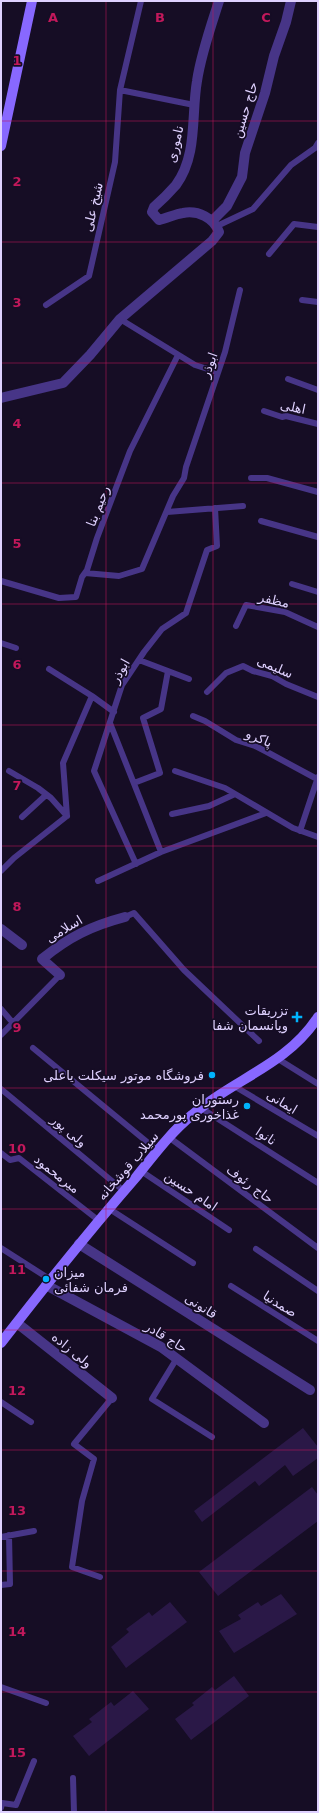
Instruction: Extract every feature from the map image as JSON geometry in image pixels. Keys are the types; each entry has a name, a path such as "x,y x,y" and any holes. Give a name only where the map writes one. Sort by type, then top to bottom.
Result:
{"street":[{"path":"1,146 32,1"},
{"name":"ناموری","path":"215,223 199,214 184,213 159,220 152,212 154,207 177,184 187,162 193,134 197,79 219,1"},
{"name":"حاج حسین","path":"215,223 227,206 242,177 245,153 265,93 274,56 286,22 291,1"},
{"path":"1,398 63,383 90,355 120,319 212,241 219,232 215,223"},
{"name":"اسلامی","path":"60,975 42,959 73,936 94,926 125,917"},
{"path":"1,929 22,945"},
{"name":"سیلاب قوشخانه","path":"1,1343 108,1208 192,1115 289,1051 311,1028 318,1017"},
{"name":"قانونی","path":"79,1244 310,1390"},
{"name":"حاج قادر","path":"48,1283 161,1347 264,1423"},
{"name":"ولی زاده","path":"17,1323 112,1398"}],"lane":[{"name":"شیخ علی","path":"46,306 89,276 115,162 120,90 141,1"},
{"path":"120,90 194,105"},
{"path":"215,223 253,209 291,165 315,148 318,143"},
{"path":"269,254 294,224 318,227"},
{"name":"ابوذر","path":"85,573 119,576 142,570 173,496 184,478 186,467 209,403 225,352 240,290"},
{"path":"302,300 318,302"},
{"path":"120,319 195,365 218,372"},
{"name":"رحیم بنا","path":"1,582 59,598 76,597 82,577 85,573 130,451 178,355"},
{"path":"288,378 318,390"},
{"name":"اهلی","path":"264,411 318,424"},
{"path":"251,478 267,478 318,492"},
{"path":"167,512 243,506"},
{"name":"ابوذر","path":"136,864 94,770 122,685 162,629 186,613 207,550 218,546 215,508"},
{"path":"261,521 318,538"},
{"path":"292,584 318,592"},
{"name":"مظفر","path":"236,626 246,605 285,612 318,627"},
{"path":"1,643 16,648"},
{"path":"139,660 189,679"},
{"name":"سلیمی","path":"207,692 226,673 243,666 253,671 272,676 286,684 318,697"},
{"path":"49,669 92,696 114,712"},
{"path":"134,783 160,773 143,718 161,709 168,672"},
{"path":"67,816 62,763 92,696"},
{"name":"پاکرو","path":"193,716 205,721 236,740 255,746 318,777"},
{"path":"110,723 161,852"},
{"path":"9,771 24,778 46,795 67,816"},
{"path":"175,771 215,784 300,831 318,837"},
{"path":"300,831 318,777"},
{"path":"172,814 209,806 235,794"},
{"path":"22,816 46,795"},
{"path":"98,881 161,852 266,813"},
{"path":"1,871 14,858 67,816"},
{"path":"125,917 134,913 184,970 259,1041"},
{"path":"1,1035 60,975"},
{"path":"1,1009 13,1023"},
{"path":"33,1048 158,1151"},
{"path":"278,1059 318,1084"},
{"name":"ایمانی","path":"234,1086 318,1136"},
{"name":"ولی پور","path":"1,1089 124,1191"},
{"name":"نانوا","path":"201,1108 318,1183"},
{"name":"حاج رئوف","path":"170,1138 318,1248"},
{"name":"میرمحمود","path":"1,1153 10,1160 19,1158 98,1220"},
{"name":"امام حسین","path":"141,1171 229,1230"},
{"path":"108,1208 193,1263"},
{"path":"1,1248 48,1283"},
{"path":"256,1249 318,1291"},
{"name":"صمدنیا","path":"231,1286 318,1341"},
{"path":"177,1358 152,1399 212,1437"},
{"path":"100,1577 72,1567 82,1501 94,1459 74,1444 112,1398"},
{"path":"1,1402 32,1422"},
{"path":"1,1537 34,1531"},
{"path":"1,1585 10,1584 9,1535"},
{"path":"1,1687 46,1703"},
{"path":"1,1808 2,1803 16,1805 34,1761"},
{"path":"73,1778 74,1812"}],"building":[{"path":"303,1428 318,1447 318,1458 293,1476 285,1465 259,1486 255,1481 202,1522 194,1511"},
{"path":"312,1487 318,1495 318,1521 218,1596 199,1572"},
{"path":"281,1594 297,1614 234,1653 219,1631 241,1619 238,1615 258,1602 261,1606"},
{"path":"170,1602 187,1622 126,1668 111,1647 129,1632 126,1629 149,1612 152,1616"},
{"path":"234,1676 249,1696 191,1740 175,1719 194,1705 192,1703 212,1687 215,1690"},
{"path":"133,1691 149,1709 89,1756 73,1736 92,1722 89,1719 111,1702 114,1706"}],"place":[{"name":"تزریقات وپانسمان شفا","path":"297,1017"},
{"name":"فروشگاه موتور سیکلت یاعلی","path":"212,1075"},
{"name":"رستوران غذاخوری پورمحمد","path":"247,1106"},
{"name":"میزان فرمان شفائی","path":"46,1279"}]}
